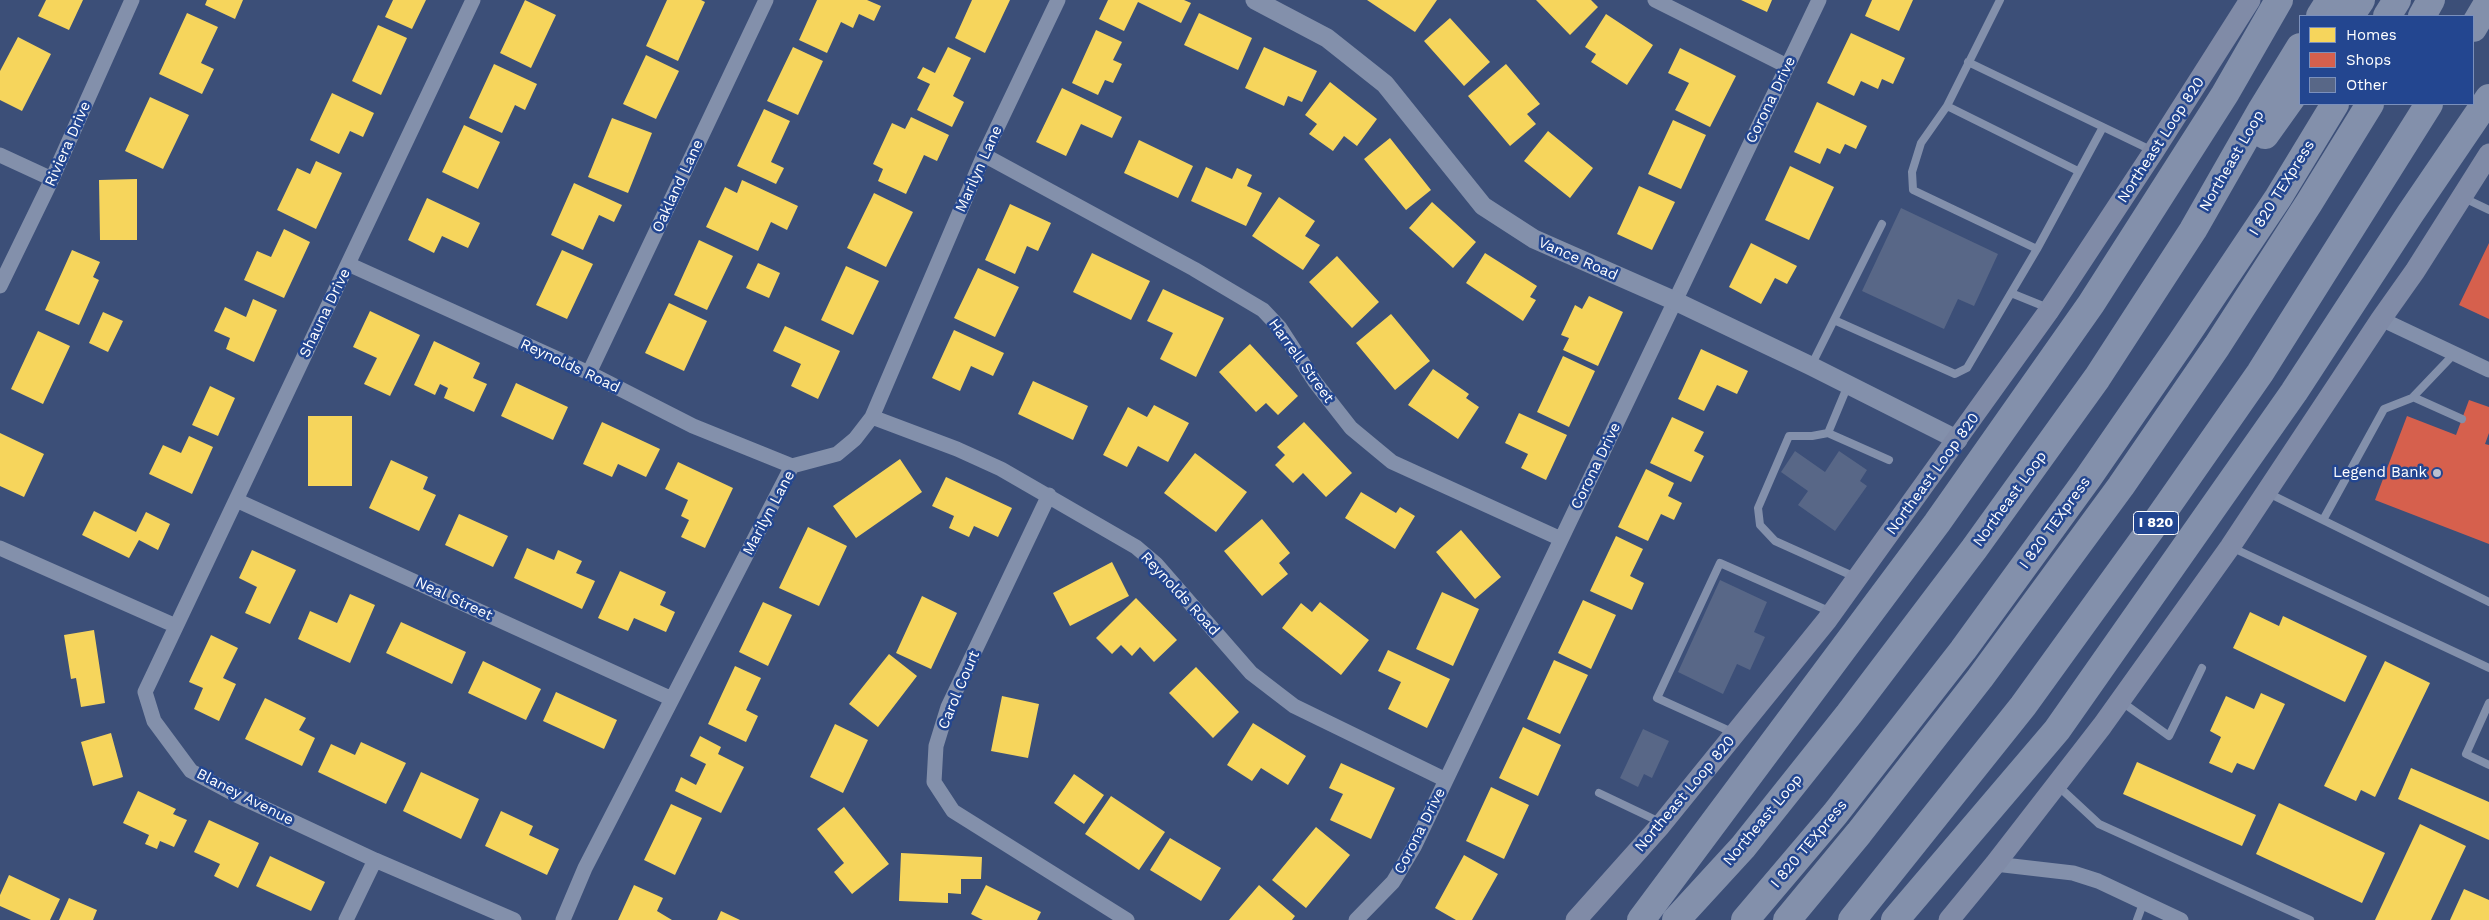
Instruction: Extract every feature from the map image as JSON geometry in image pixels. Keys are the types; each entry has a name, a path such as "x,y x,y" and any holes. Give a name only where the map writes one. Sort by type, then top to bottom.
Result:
{"highway":[{"path":"1641,920 1931,531 2091,304 2225,94 2279,0"},
{"path":"2321,15 2330,0"},
{"path":"2351,15 2361,0"},
{"path":"2388,15 2396,0"},
{"path":"2423,15 2431,0"},
{"path":"2474,26 2489,1"},
{"name":"Northeast Loop","path":"1676,920 1756,831 1849,714 1968,557 2097,378 2193,230 2299,49"},
{"path":"2193,230 2299,87"},
{"path":"1894,920 2057,730 2294,392 2410,214 2489,98"},
{"name":"I 820 TEXpress","path":"1745,920 1835,814 1957,657 2088,478 2182,343 2272,206 2334,105"},
{"name":"I 820 TEXpress","path":"1786,920 1859,833 1980,678 2121,486 2217,346 2310,203 2369,105"},
{"name":"I 820","path":"1852,920 2023,706 2166,508 2260,373 2428,105"}],"main road":[{"name":"Northeast Loop 820","path":"1576,920 1662,823 1833,612 1858,578 1958,440 2050,308 2154,151 2250,0"},
{"path":"1949,920 1996,864 2120,701 2230,547 2381,318 2415,271 2463,198 2489,154"}],"street":[{"name":"Riviera Drive","path":"0,286 52,179 132,0"},
{"name":"Shauna Drive","path":"176,626 473,0"},
{"name":"Oakland Lane","path":"589,372 766,0"},
{"name":"Marilyn Lane","path":"562,920 585,868 792,466 837,454 855,439 872,417 984,155 1058,0"},
{"name":"Vance Road","path":"1255,0 1327,38 1385,84 1483,206 1534,239 1675,301 1811,366 1958,440"},
{"path":"1655,0 1787,66"},
{"name":"Corona Drive","path":"1356,920 1394,882 1414,847 1819,0"},
{"path":"0,155 52,179"},
{"name":"Harrell Street","path":"984,155 1194,269 1263,310 1280,328 1315,382 1351,428 1392,462 1561,538"},
{"name":"Reynolds Road","path":"348,264 589,372 693,426 792,466"},
{"path":"2381,318 2489,370"},
{"name":"Reynolds Road","path":"872,417 957,449 1000,469 1049,495 1136,547 1156,564 1251,673 1294,706 1446,780"},
{"name":"Carol Court","path":"1049,495 948,707 936,746 934,782 942,797 953,811 1127,920"},
{"name":"Neal Street","path":"236,500 672,699"},
{"path":"0,548 176,626"},
{"name":"Blaney Avenue","path":"176,626 146,692 154,721 191,771 234,794 375,860 514,920"},
{"path":"346,920 375,860"},
{"path":"1996,864 2073,873 2098,881 2181,920"}],"lane":[{"path":"2000,0 1947,106 1921,142 1912,172 1913,190 2037,248"},
{"path":"1968,62 2154,151"},
{"path":"1947,106 2078,171"},
{"path":"1834,320 1955,374 1967,368 2037,248 2103,127"},
{"path":"2463,198 2489,210"},
{"path":"1811,366 1882,224"},
{"path":"2011,293 2050,308"},
{"path":"2324,520 2384,409 2413,397 2454,354"},
{"path":"1828,434 1848,385"},
{"path":"2413,397 2462,419"},
{"path":"1858,578 1775,541 1760,525 1758,508 1789,436 1828,434 1889,460"},
{"path":"2266,492 2489,602"},
{"path":"2230,547 2489,668"},
{"path":"1735,734 1657,698 1720,562 1833,612"},
{"path":"2120,701 2169,736 2202,668"},
{"path":"2489,704 2466,754 2489,765"},
{"path":"2056,784 2099,824 2310,920"},
{"path":"1599,793 1662,823"},
{"path":"2138,920 2144,902"}],"building: Homes":[{"path":"46,0 83,0 69,30 38,16"},
{"path":"207,0 243,0 235,19 205,5"},
{"path":"393,0 426,0 412,29 385,17"},
{"path":"525,0 556,15 531,68 500,53"},
{"path":"667,0 701,0 705,2 678,61 646,46"},
{"path":"817,0 867,0 881,6 874,21 859,14 853,28 841,22 827,53 799,40"},
{"path":"972,0 1010,0 985,53 955,38"},
{"path":"1108,0 1184,0 1191,3 1181,23 1138,2 1124,31 1099,19"},
{"path":"1367,0 1437,0 1415,32"},
{"path":"1536,0 1591,0 1598,7 1570,35"},
{"path":"1741,0 1772,0 1767,12"},
{"path":"1872,0 1913,0 1899,31 1865,16"},
{"path":"187,13 218,27 201,63 214,69 202,94 159,74"},
{"path":"1199,13 1252,38 1238,70 1184,45"},
{"path":"1606,14 1653,45 1627,85 1591,62 1596,54 1585,47"},
{"path":"1450,18 1490,62 1464,86 1424,41"},
{"path":"378,25 407,38 381,95 352,81"},
{"path":"1096,30 1122,42 1113,60 1122,64 1113,83 1105,80 1098,95 1072,83"},
{"path":"1851,33 1905,58 1893,84 1882,79 1878,89 1861,81 1854,96 1827,83"},
{"path":"18,37 51,54 22,111 0,100 0,71"},
{"path":"793,47 823,61 798,115 767,101"},
{"path":"948,47 971,58 953,96 964,102 952,127 917,110 930,84 917,78 923,67 935,73"},
{"path":"1264,47 1317,71 1302,102 1288,96 1284,106 1245,88"},
{"path":"1680,48 1736,76 1710,127 1675,110 1689,83 1668,73"},
{"path":"646,55 679,71 656,119 623,104"},
{"path":"494,64 537,84 525,110 515,105 502,133 469,118"},
{"path":"1506,64 1540,104 1527,114 1536,124 1510,146 1468,96"},
{"path":"1330,82 1377,119 1357,146 1344,136 1333,151 1309,134 1317,124 1305,115"},
{"path":"1062,88 1122,117 1112,138 1081,124 1066,156 1036,142"},
{"path":"332,93 374,113 363,137 350,131 339,154 310,140"},
{"path":"150,97 189,115 163,169 125,151"},
{"path":"1817,102 1867,126 1856,149 1845,144 1840,154 1827,148 1820,164 1794,152"},
{"path":"764,109 790,121 771,162 784,168 776,184 737,166"},
{"path":"911,117 949,135 937,161 924,155 906,194 878,181 883,169 873,164 892,123 905,129"},
{"path":"612,118 652,133 628,193 588,177"},
{"path":"1673,120 1706,135 1681,189 1648,174"},
{"path":"464,125 500,142 478,189 442,172"},
{"path":"1548,131 1593,168 1570,198 1524,161"},
{"path":"1390,138 1431,190 1406,210 1364,159"},
{"path":"1139,140 1193,166 1178,198 1124,173"},
{"path":"316,161 342,173 316,229 277,210 297,168 310,174"},
{"path":"1790,166 1834,187 1809,240 1765,220"},
{"path":"1206,167 1232,179 1237,168 1252,175 1247,186 1262,193 1246,226 1191,201"},
{"path":"137,179 137,240 100,240 99,180"},
{"path":"742,180 798,206 787,230 771,222 758,251 706,227 725,187 737,193"},
{"path":"574,183 622,205 614,222 599,215 583,250 551,235"},
{"path":"1639,186 1675,202 1652,250 1617,234"},
{"path":"874,193 913,212 886,267 847,248"},
{"path":"1279,197 1315,221 1305,236 1320,245 1303,270 1252,236"},
{"path":"427,198 480,223 468,248 442,236 434,253 408,240"},
{"path":"1432,202 1476,242 1453,268 1409,228"},
{"path":"1010,204 1051,223 1038,251 1027,246 1015,274 985,260"},
{"path":"284,229 310,242 284,298 244,280 257,251 271,257"},
{"path":"699,240 733,256 707,310 674,295"},
{"path":"1751,243 1797,266 1787,284 1775,278 1761,304 1729,287"},
{"path":"72,250 100,262 93,277 99,280 79,325 45,310"},
{"path":"562,250 593,264 567,319 536,305"},
{"path":"1092,253 1150,281 1131,320 1073,292"},
{"path":"1485,253 1537,286 1530,297 1536,300 1523,321 1466,283"},
{"path":"1337,256 1379,302 1352,328 1309,282"},
{"path":"758,263 780,273 769,298 746,288"},
{"path":"846,266 879,281 853,335 821,320"},
{"path":"978,268 1019,287 995,337 954,318"},
{"path":"1163,289 1224,318 1196,377 1160,359 1173,333 1147,321"},
{"path":"1589,296 1623,312 1598,366 1563,350 1569,338 1561,335 1575,305 1582,309"},
{"path":"253,299 277,310 254,362 226,349 230,338 214,331 225,307 246,317"},
{"path":"669,303 707,321 684,371 645,353"},
{"path":"370,311 420,335 390,396 364,384 377,358 353,347"},
{"path":"103,312 123,321 108,352 89,343"},
{"path":"1391,314 1430,361 1395,390 1356,343"},
{"path":"785,326 840,351 818,399 791,386 801,364 773,351"},
{"path":"954,330 1004,353 993,376 971,366 960,391 932,378"},
{"path":"38,331 70,346 43,404 11,389"},
{"path":"434,341 480,363 473,378 487,384 474,412 444,398 448,388 440,384 435,395 414,385"},
{"path":"1250,344 1298,396 1278,415 1266,403 1256,412 1219,372"},
{"path":"1701,349 1748,371 1737,394 1717,385 1704,411 1678,399"},
{"path":"1563,356 1595,371 1569,427 1537,412"},
{"path":"1433,369 1469,394 1466,398 1479,407 1458,439 1408,405"},
{"path":"1033,381 1088,406 1073,440 1018,414"},
{"path":"516,383 568,407 553,440 501,416"},
{"path":"210,386 235,398 218,436 192,425"},
{"path":"1154,405 1189,423 1168,462 1138,446 1127,467 1103,455 1128,407 1147,417"},
{"path":"1519,413 1567,435 1546,480 1521,468 1528,454 1505,443"},
{"path":"308,416 352,416 352,486 308,486"},
{"path":"1672,417 1704,432 1694,451 1704,456 1691,482 1650,463"},
{"path":"602,422 660,449 646,477 618,464 612,477 583,464"},
{"path":"1304,422 1352,473 1326,497 1303,473 1293,483 1275,465 1285,455 1277,447"},
{"path":"0,433 44,454 24,497 0,486"},
{"path":"189,436 213,447 192,494 149,474 163,445 181,453"},
{"path":"1195,453 1247,492 1216,532 1164,493"},
{"path":"900,459 922,492 856,538 833,506"},
{"path":"391,460 428,477 423,489 436,495 419,531 369,508"},
{"path":"678,462 733,488 705,548 681,537 689,520 681,516 688,500 665,489"},
{"path":"1646,469 1674,483 1668,496 1682,503 1674,520 1661,514 1648,541 1618,527"},
{"path":"946,477 1012,508 998,537 974,526 969,537 949,528 954,516 932,506"},
{"path":"1361,492 1396,513 1400,507 1415,516 1395,549 1345,518"},
{"path":"94,511 136,532 146,512 170,524 158,550 139,540 129,558 82,535"},
{"path":"459,514 508,536 493,567 445,545"},
{"path":"1262,519 1290,553 1279,563 1288,574 1262,596 1224,551"},
{"path":"808,527 847,546 819,606 779,588"},
{"path":"1461,530 1501,577 1475,599 1436,552"},
{"path":"1616,536 1643,549 1630,576 1644,583 1632,610 1590,591"},
{"path":"527,548 554,560 558,550 582,561 576,573 595,581 582,609 514,578"},
{"path":"252,550 296,570 270,624 245,613 257,587 239,578"},
{"path":"1112,562 1129,596 1070,626 1053,593"},
{"path":"620,571 666,592 660,605 675,612 666,632 634,618 628,631 598,618"},
{"path":"1442,592 1479,609 1453,666 1416,649"},
{"path":"350,594 375,605 350,663 298,639 310,611 337,623"},
{"path":"922,596 957,613 931,669 896,653"},
{"path":"1136,598 1177,640 1154,662 1140,647 1132,656 1121,645 1112,654 1096,638"},
{"path":"1583,600 1616,615 1591,669 1558,653"},
{"path":"763,602 792,615 768,666 739,652"},
{"path":"1320,602 1369,640 1341,675 1282,628 1301,603 1312,612"},
{"path":"2250,612 2279,626 2283,616 2367,656 2345,702 2233,648"},
{"path":"401,622 466,652 452,684 386,653"},
{"path":"94,630 105,703 81,707 76,678 71,679 64,635"},
{"path":"211,635 238,648 223,678 236,684 219,721 194,709 203,688 189,682"},
{"path":"1388,650 1450,679 1427,728 1388,709 1401,682 1378,671"},
{"path":"889,654 917,676 878,727 849,704"},
{"path":"1554,660 1588,675 1560,734 1527,719"},
{"path":"483,661 541,689 526,720 468,693"},
{"path":"2385,661 2430,683 2375,797 2361,790 2356,801 2324,786"},
{"path":"735,666 761,678 746,710 758,716 746,742 708,724"},
{"path":"1196,667 1239,712 1213,738 1169,693"},
{"path":"556,692 617,720 604,749 543,721"},
{"path":"2261,693 2285,704 2254,770 2237,763 2232,773 2209,763 2221,737 2210,731 2226,696 2254,709"},
{"path":"1002,696 1039,704 1028,758 991,751"},
{"path":"265,698 306,718 299,730 315,738 302,766 245,739"},
{"path":"1253,723 1306,756 1288,785 1261,768 1252,781 1227,765"},
{"path":"835,724 868,740 843,793 810,777"},
{"path":"1523,727 1561,745 1538,796 1499,778"},
{"path":"111,733 123,777 93,786 81,742"},
{"path":"700,736 721,747 718,754 744,767 721,813 675,791 681,777 696,785 706,764 690,756"},
{"path":"361,742 406,763 386,804 318,772 331,744 355,755"},
{"path":"2137,762 2256,815 2242,846 2123,794"},
{"path":"1341,763 1395,788 1371,839 1330,820 1343,794 1329,788"},
{"path":"2411,768 2489,802 2489,840 2398,799"},
{"path":"421,772 479,799 461,839 403,811"},
{"path":"1074,774 1104,795 1084,824 1054,803"},
{"path":"1491,787 1529,805 1504,859 1466,841"},
{"path":"138,791 176,809 173,814 187,820 174,847 160,841 157,849 145,844 149,835 123,823"},
{"path":"1111,796 1165,832 1139,870 1085,834"},
{"path":"2279,803 2385,853 2362,903 2256,854"},
{"path":"671,804 702,818 675,875 644,860"},
{"path":"844,807 889,864 852,894 834,872 844,863 817,829"},
{"path":"501,811 533,826 529,835 559,849 547,875 485,846"},
{"path":"209,820 259,843 238,888 214,876 220,864 194,852"},
{"path":"2420,824 2466,846 2431,920 2375,920"},
{"path":"1316,827 1350,855 1306,908 1272,880"},
{"path":"1170,838 1221,868 1201,901 1150,870"},
{"path":"901,853 982,857 981,879 961,879 961,894 948,893 948,903 899,901"},
{"path":"1464,855 1498,874 1472,920 1456,920 1435,908"},
{"path":"270,856 325,882 311,911 256,886"},
{"path":"9,875 60,899 50,920 31,920 0,906 0,895"},
{"path":"634,885 663,898 657,911 672,920 618,920"},
{"path":"986,885 1041,912 1037,920 983,920 971,914"},
{"path":"1259,885 1295,916 1292,920 1229,920"},
{"path":"2464,889 2489,900 2489,920 2450,920"},
{"path":"69,898 97,910 93,920 59,920"},
{"path":"721,911 740,920 717,920"}],"building: Shops":[{"path":"2489,243 2489,319 2459,305"},
{"name":"Legend Bank","path":"2469,400 2489,407 2489,433 2485,444 2489,445 2489,544 2375,500 2407,416 2456,435"}],"building: Other":[{"path":"1901,208 1998,254 1974,306 1958,299 1944,329 1862,291"},
{"path":"1795,451 1825,472 1839,451 1867,470 1860,481 1867,486 1835,531 1798,505 1808,491 1781,472"},
{"path":"1720,580 1767,602 1754,632 1765,637 1750,670 1737,664 1723,694 1678,672"},
{"path":"1643,729 1669,741 1652,778 1644,774 1638,787 1620,778"}],"place":[{"name":"Legend Bank","path":"2437,473"}]}
